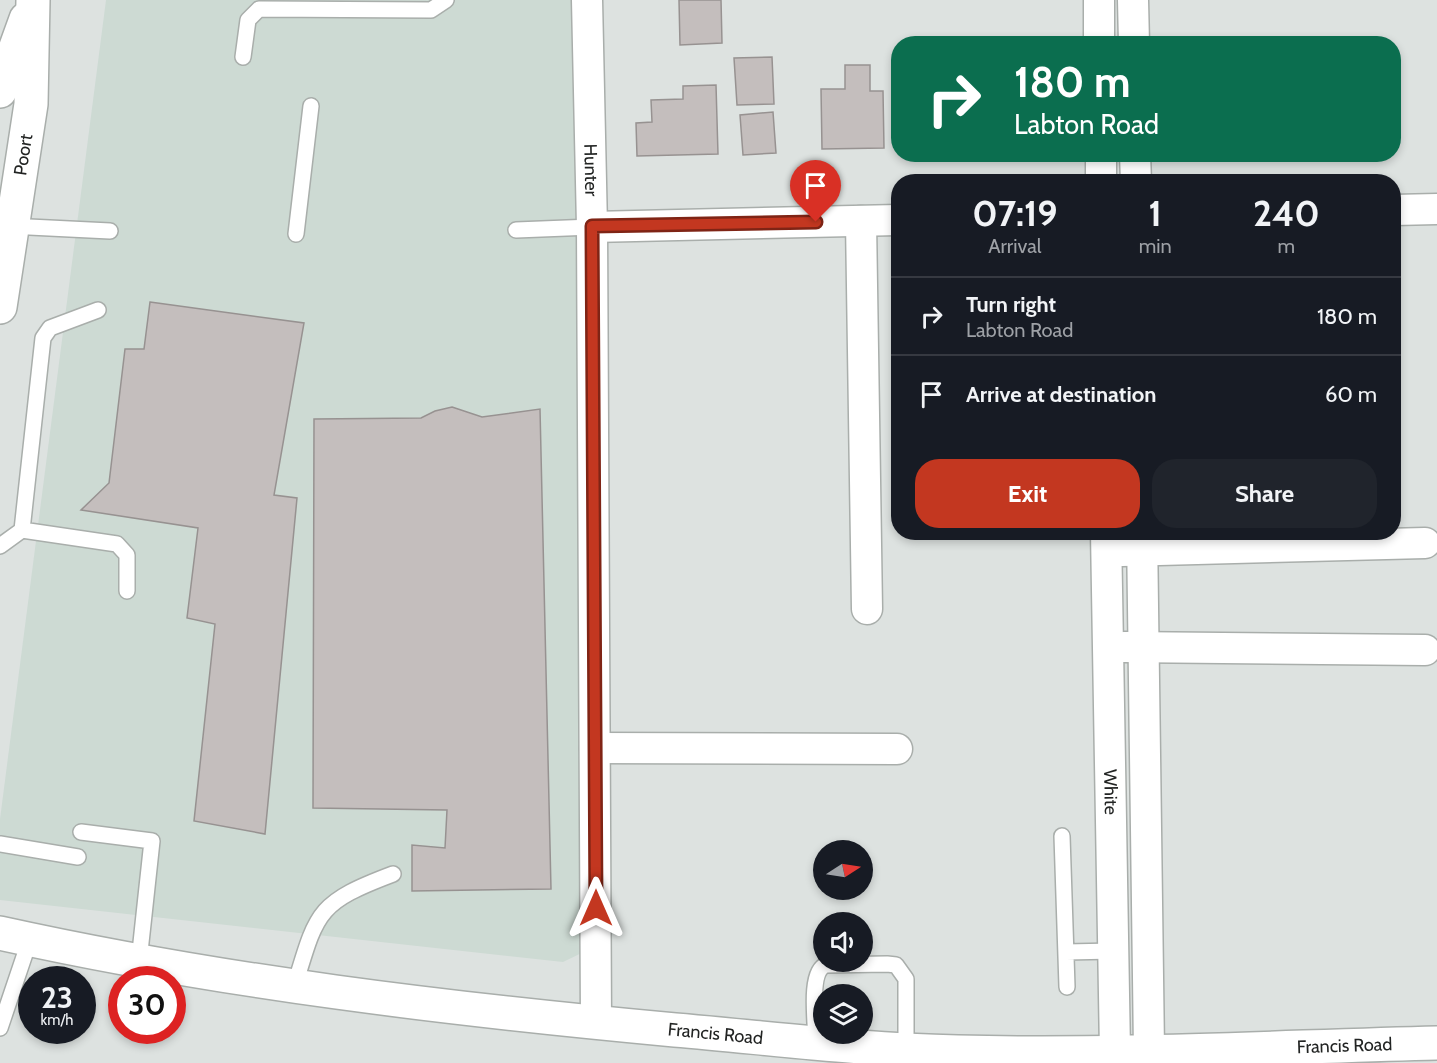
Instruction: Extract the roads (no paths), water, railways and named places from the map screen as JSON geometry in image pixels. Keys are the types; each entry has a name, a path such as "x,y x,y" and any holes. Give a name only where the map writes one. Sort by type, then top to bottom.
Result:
{"street":[{"name":"Poort","path":"0,91 33,0"},
{"name":"Poort","path":"0,308 6,226 31,104 33,0"},
{"name":"Hunter","path":"586,0 592,226 596,1023"},
{"path":"1099,0 1099,36"},
{"path":"1133,0 1134,36"},
{"path":"1401,210 1437,209"},
{"path":"592,226 891,220"},
{"path":"861,221 867,609"},
{"path":"1106,541 1425,543"},
{"name":"White","path":"1106,541 1114,951 1132,1057"},
{"name":"White","path":"1132,1057 1144,647 1142,542"},
{"path":"1109,647 1425,650"},
{"path":"595,748 897,749"},
{"name":"Francis Road","path":"15,936 139,961 294,988 596,1023 813,1042"},
{"name":"Francis Road","path":"838,1044 906,1050 1132,1057 1437,1043"}],"lane":[{"path":"243,57 248,20 254,10 265,7 431,10 446,0"},
{"path":"296,234 310,106"},
{"path":"6,226 110,231"},
{"path":"516,230 592,226"},
{"path":"22,530 43,338 50,328 98,310"},
{"path":"0,546 22,530 111,542 121,546 127,555 129,566 127,591"},
{"path":"81,832 152,841 139,961"},
{"path":"1062,836 1067,987"},
{"path":"0,844 78,857"},
{"path":"294,988 312,929 319,917 339,897 393,874"},
{"path":"1,1019 15,936"},
{"path":"1066,951 1114,951"},
{"path":"815,984 820,969 826,965 896,965 906,979 906,1050"}]}
